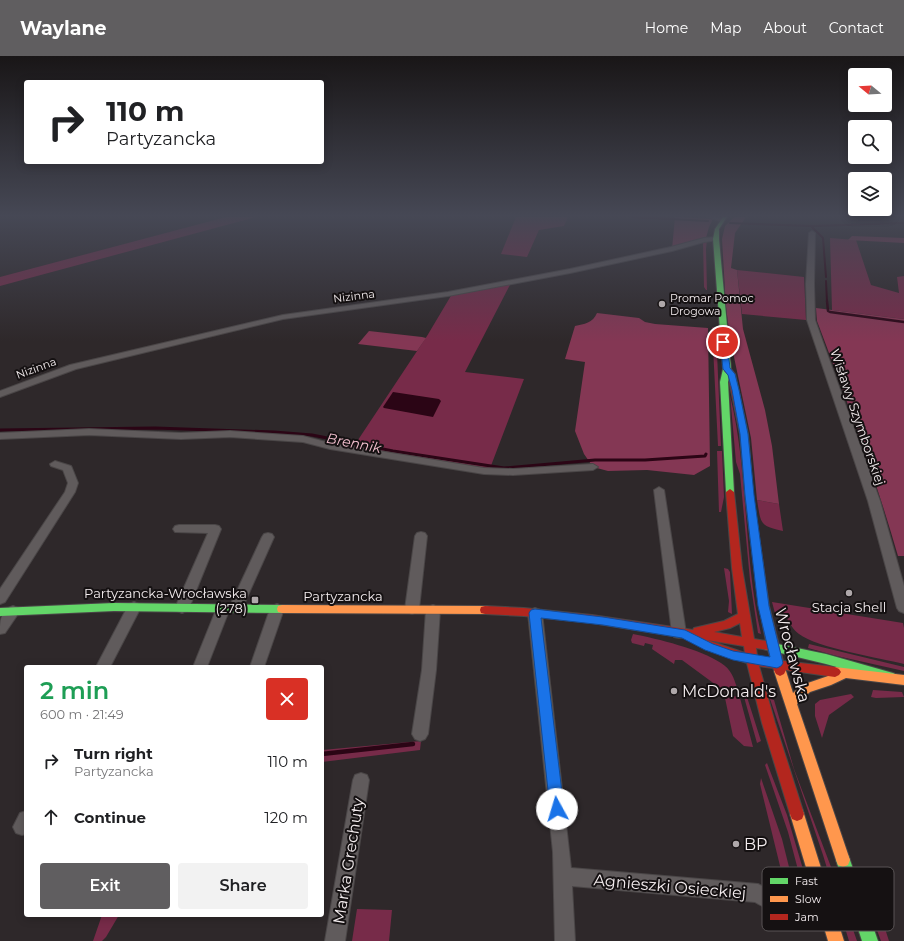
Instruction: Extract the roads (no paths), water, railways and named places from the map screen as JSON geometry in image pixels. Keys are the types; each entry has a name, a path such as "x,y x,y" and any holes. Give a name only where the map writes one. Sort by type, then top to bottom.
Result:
{"main road":[{"name":"Wrocławska","path":"717,258 726,369 724,382 731,499 736,567 743,617 760,694 813,867"},
{"name":"Wrocławska","path":"726,369 731,374 744,434 749,495 764,606 773,647 790,703 845,867"},
{"name":"Partyzancka","path":"6,611 53,608 134,607 433,610 535,613 711,636 773,647 840,662 893,678"},
{"path":"682,633 726,625 743,617"},
{"name":"Partyzancka","path":"682,633 733,656 843,674 893,678"},
{"path":"790,703 806,688 827,682 843,674"},
{"path":"893,678 904,680"},
{"name":"Wrocławska","path":"833,931 836,941"},
{"name":"Wrocławska","path":"867,931 870,941"}],"street":[{"name":"Nizinna","path":"0,394 73,367 283,317 451,293 630,258"},
{"name":"Wisławy Szymborskiej","path":"811,258 811,320 874,501 904,608"},
{"path":"0,436 55,432 181,436 230,434 303,439 336,447 484,471 513,472 593,467"},
{"path":"0,599 70,492 73,483 67,468 55,464"},
{"path":"659,490 682,633"},
{"path":"179,529 215,529 182,608"},
{"path":"412,610 421,536"},
{"path":"201,665 268,537"},
{"path":"105,665 134,607"},
{"path":"258,665 277,609"},
{"path":"420,734 429,670 433,610"},
{"path":"0,629 6,611"},
{"path":"535,613 564,876 565,941"},
{"name":"Marka Grechuty","path":"335,941 361,780"},
{"name":"Agnieszki Osieckiej","path":"564,876 758,893 762,896"}],"waterway":[{"name":"Brennik","path":"825,258 826,277"},
{"path":"826,281 827,302"},
{"path":"827,301 828,311 830,312 904,322"},
{"name":"Brennik","path":"0,430 155,428 274,432 312,435 393,451 504,468 595,460 645,460 705,456 706,454"},
{"path":"324,754 413,744"}],"place":[{"name":"Promar Pomoc Drogowa","path":"662,304"},
{"name":"Stacja Shell","path":"849,593"},
{"name":"Partyzancka-Wrocławska (278)","path":"255,600"},
{"name":"McDonald's","path":"674,691"},
{"name":"BP","path":"736,844"}]}
